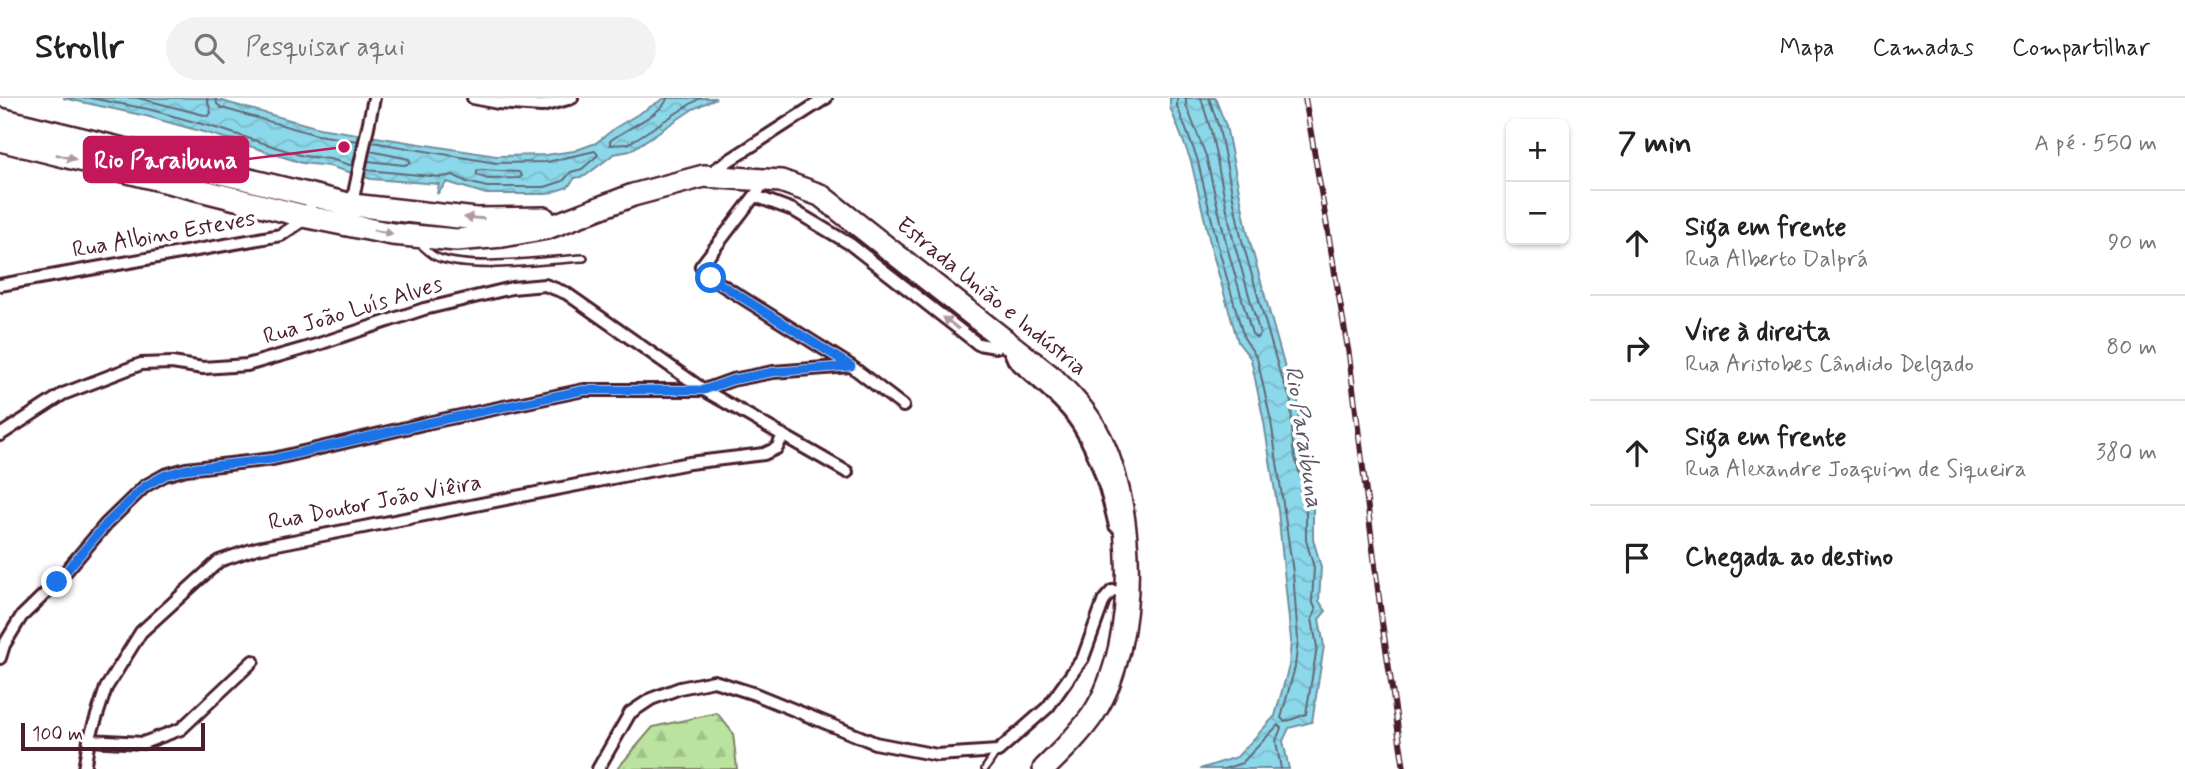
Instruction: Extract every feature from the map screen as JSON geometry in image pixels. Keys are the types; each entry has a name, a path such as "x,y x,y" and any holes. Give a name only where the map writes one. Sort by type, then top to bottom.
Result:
{"highway":[{"path":"0,119 313,194 349,215 411,236 456,240 503,236 547,228 614,202"},
{"path":"0,141 308,217 349,215 540,219 614,202"},
{"name":"Estrada União e Indústria","path":"614,202 704,176 761,188 781,181 820,195 1011,342 1056,390 1076,401 1094,426 1107,453 1124,514 1128,589 1122,634 1112,674 1094,713 1044,769"}],"street":[{"path":"349,215 374,98"},
{"path":"473,98 542,106 572,98"},
{"path":"704,176 826,98"},
{"path":"761,188 701,266 711,278 851,366 903,406"},
{"path":"308,217 313,194"},
{"name":"Rua Albino Esteves","path":"0,285 281,235 308,217"},
{"name":"Rua João Luís Alves","path":"0,435 63,394 141,363 172,363 203,368 247,365 424,309 512,288 545,285 566,293 704,390 847,472"},
{"path":"0,657 21,617 57,582 106,524 145,486 165,475 186,469 273,459 584,390 704,390 732,380 773,372 851,366"},
{"name":"Rua Doutor João Viêira","path":"84,769 89,740 106,688 141,632 219,561 257,548 559,488 689,463 764,454 777,448 783,435"},
{"path":"598,769 630,713 651,699 680,688 714,681 755,694 875,744 937,755 998,751 1048,707 1083,658 1104,600 1112,591 1122,592 1128,589"},
{"path":"89,740 143,743 181,729 253,662"}],"lane":[{"path":"411,236 436,257 457,262 499,263 584,258"},
{"path":"985,769 998,751"}],"green space":[{"path":"717,713 733,733 737,769 617,769 653,727"}],"water":[{"path":"63,98 203,98 319,128 496,156 546,155 574,151 596,143 615,128 665,98 716,98 693,109 630,151 614,154 585,176 575,178 568,187 547,194 486,194 447,182 437,194 439,184 371,179 329,166 302,163 146,116"},
{"name":"Rio Paraibuna","path":"1170,98 1215,98 1226,126 1248,235 1285,368 1298,399 1300,449 1313,496 1313,539 1321,567 1319,601 1326,611 1319,619 1324,646 1312,722 1289,728 1283,741 1289,769 1200,769 1237,757 1275,716 1289,666 1291,640 1278,511 1251,359 1238,342 1212,251 1191,161 1170,107"}],"railway":[{"path":"1305,98 1349,355 1382,622 1404,769"}],"place":[{"name":"Rio Paraibuna","path":"344,147"}],"route":[{"path":"57,582 106,524 145,486 165,475 186,469 273,459 584,390 704,390 732,380 773,372 851,366 711,278"}]}
